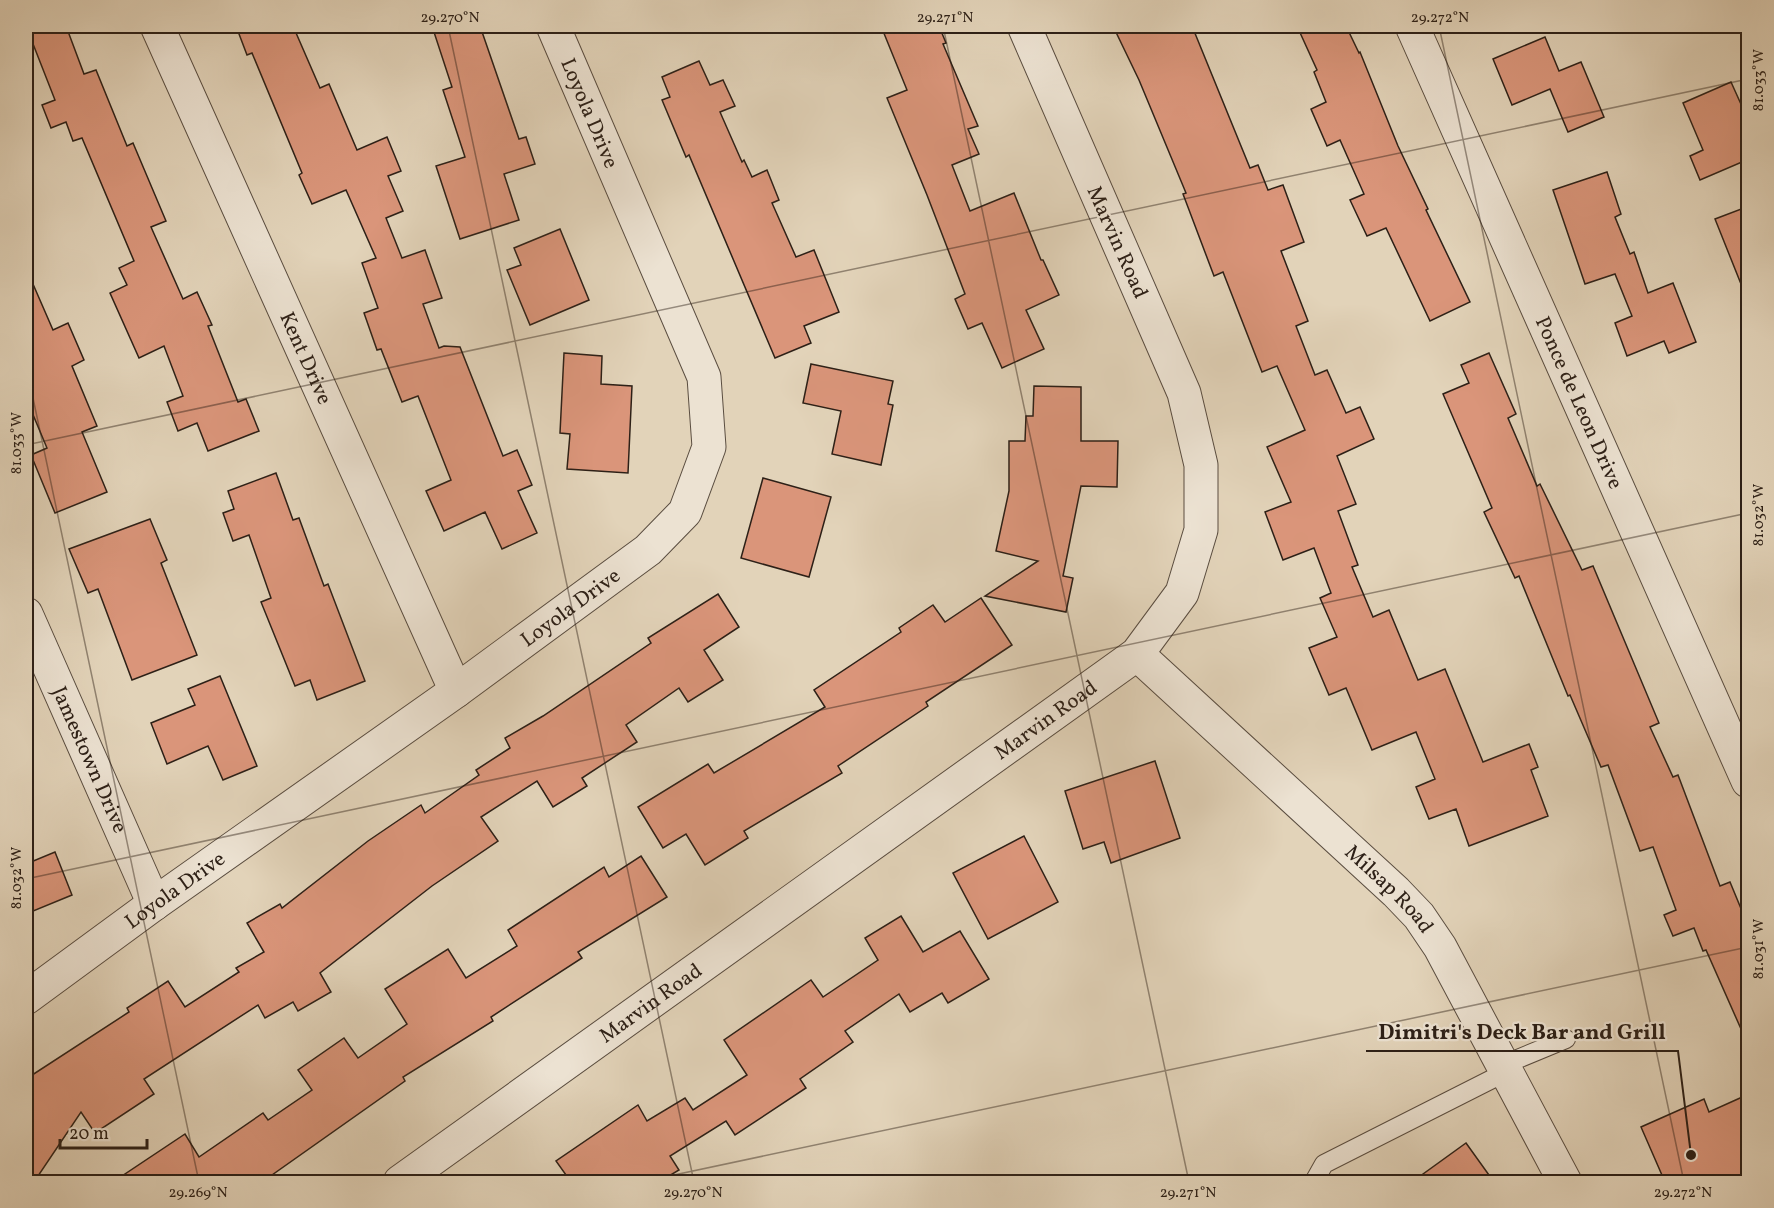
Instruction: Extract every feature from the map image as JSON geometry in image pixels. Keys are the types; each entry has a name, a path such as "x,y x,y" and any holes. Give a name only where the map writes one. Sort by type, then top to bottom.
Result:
{"street":[{"name":"Kent Drive","path":"157,26 456,691"},
{"name":"Loyola Drive","path":"26,998 154,904 456,691 648,550 685,512 709,447 704,377 553,26"},
{"name":"Marvin Road","path":"400,1182 1137,654 1182,593 1201,530 1201,465 1184,393 1024,26"},
{"name":"Ponce de Leon Drive","path":"1412,26 1749,781"},
{"name":"Jamestown Drive","path":"26,614 154,904"},
{"name":"Milsap Road","path":"1137,654 1390,886 1419,916 1440,947 1565,1182"}],"lane":[{"path":"1316,1182 1324,1164 1566,1039"}],"building":[{"path":"26,26 66,26 84,74 96,70 127,146 133,143 166,221 151,227 183,299 197,292 212,325 208,326 238,402 246,399 259,431 208,451 197,423 178,431 167,402 183,396 164,346 139,358 110,293 127,285 119,268 134,261 82,138 73,141 66,122 51,128 42,105 55,100"},
{"path":"236,26 293,26 320,88 329,84 357,150 387,137 401,171 388,176 403,211 386,218 402,258 425,250 442,298 423,304 439,348 460,347 503,456 517,450 532,485 518,491 537,533 502,549 485,512 444,531 426,491 451,480 418,396 402,402 381,349 377,350 364,313 378,308 362,263 376,258 346,190 312,204 299,175 302,173 252,53 247,55"},
{"path":"432,26 480,26 519,139 526,137 535,164 504,174 519,220 460,239 436,166 465,157 443,90 452,87"},
{"path":"881,26 939,26 946,43 943,44 978,126 968,129 979,154 952,165 970,211 1014,193 1041,260 1059,295 1026,310 1044,349 1002,368 982,323 968,329 955,299 965,294 887,98 907,90"},
{"path":"1113,26 1192,26 1250,168 1258,165 1268,190 1283,185 1304,242 1281,251 1308,321 1296,326 1315,375 1327,370 1346,413 1360,407 1374,439 1337,456 1356,504 1338,511 1358,565 1352,567 1373,617 1389,610 1418,680 1445,669 1483,762 1529,744 1538,767 1531,770 1548,816 1469,846 1456,809 1429,819 1416,787 1435,779 1416,732 1372,750 1346,688 1329,695 1309,648 1337,637 1320,598 1331,593 1314,548 1283,560 1265,512 1291,502 1267,447 1305,430 1277,366 1262,372 1223,272 1214,276 1183,194 1186,193 1139,80"},
{"path":"1297,26 1346,26 1360,52 1398,146 1428,209 1426,210 1470,302 1430,321 1386,228 1367,236 1350,200 1364,194 1340,140 1327,146 1311,109 1326,102 1314,72 1317,70"},
{"path":"1545,37 1559,71 1581,62 1604,117 1568,132 1550,89 1512,105 1493,59"},
{"path":"699,61 710,85 723,80 735,106 720,112 742,162 744,160 752,177 767,170 779,200 772,203 796,257 814,250 839,312 804,326 811,343 775,358 689,155 686,157 662,100 670,97 662,77"},
{"path":"1731,82 1749,122 1749,159 1700,180 1690,156 1703,150 1683,103"},
{"path":"1607,172 1621,214 1615,217 1630,254 1634,252 1648,293 1673,283 1696,342 1669,353 1664,341 1627,356 1615,323 1632,316 1615,274 1585,284 1553,190"},
{"path":"1749,206 1749,299 1747,299 1715,219"},
{"path":"560,229 589,300 530,325 507,270 521,265 514,248"},
{"path":"26,268 53,330 68,323 84,360 72,366 97,426 82,432 107,492 55,513 31,455 47,448 26,398"},
{"path":"564,353 602,356 601,384 632,386 628,473 567,469 570,434 560,433"},
{"path":"1489,353 1516,414 1508,418 1537,486 1540,484 1582,570 1593,566 1659,723 1650,727 1673,777 1678,775 1720,886 1730,882 1749,928 1749,1047 1694,928 1673,936 1664,915 1676,910 1653,847 1640,851 1608,765 1601,767 1570,695 1568,696 1519,576 1515,578 1484,512 1492,508 1443,394 1469,383 1461,365"},
{"path":"811,364 893,381 888,404 893,405 881,465 832,454 841,411 803,403"},
{"path":"1034,386 1081,387 1081,441 1118,441 1117,487 1081,486 1063,576 1073,578 1066,612 985,596 1038,561 996,551 1009,491 1009,441 1025,441 1026,416 1033,416"},
{"path":"276,473 293,520 299,518 324,586 328,584 365,681 317,700 310,680 295,686 261,602 271,598 249,535 233,541 223,513 234,509 228,491"},
{"path":"763,478 831,497 809,577 741,558"},
{"path":"150,519 167,560 161,563 197,655 132,680 98,589 88,593 69,549"},
{"path":"718,594 739,627 704,650 723,680 688,702 679,688 626,725 637,742 582,778 587,786 553,807 537,781 481,817 498,841 432,886 320,973 331,992 298,1011 293,1002 265,1018 258,1005 144,1079 154,1094 95,1133 81,1112 34,1182 26,1182 26,1079 129,1012 127,1008 168,981 185,1007 239,972 236,968 264,952 247,923 280,904 282,908 368,841 421,805 425,813 479,775 476,770 510,748 505,738 543,716 651,643 648,638"},
{"path":"981,598 1012,645 926,702 928,706 838,766 842,773 744,831 748,838 705,865 686,834 663,848 638,807 708,764 714,773 825,707 814,690 901,632 899,628 933,605 945,622"},
{"path":"220,676 257,766 223,780 208,746 167,764 151,723 195,705 188,689"},
{"path":"1155,761 1180,838 1111,863 1104,842 1083,849 1065,791"},
{"path":"1024,836 1058,902 988,939 953,873"},
{"path":"55,852 72,895 26,914 26,864"},
{"path":"641,856 667,897 578,952 582,958 491,1017 493,1021 403,1077 405,1081 262,1182 113,1182 185,1134 199,1157 263,1113 268,1120 312,1090 298,1070 344,1038 358,1058 407,1024 385,989 448,949 466,978 517,946 508,930 604,867 609,877"},
{"path":"901,916 923,952 960,931 989,979 948,1003 942,993 910,1012 899,994 845,1031 853,1042 800,1079 806,1088 735,1135 726,1121 670,1156 679,1170 659,1182 571,1182 556,1161 638,1105 647,1121 685,1098 693,1110 747,1075 724,1040 811,980 823,997 878,960 865,938"},
{"path":"1749,1094 1749,1182 1665,1182 1641,1127 1704,1099 1709,1112"},
{"path":"1466,1143 1494,1182 1412,1182"}],"place":[{"name":"Dimitri's Deck Bar and Grill","path":"1691,1155"}]}
